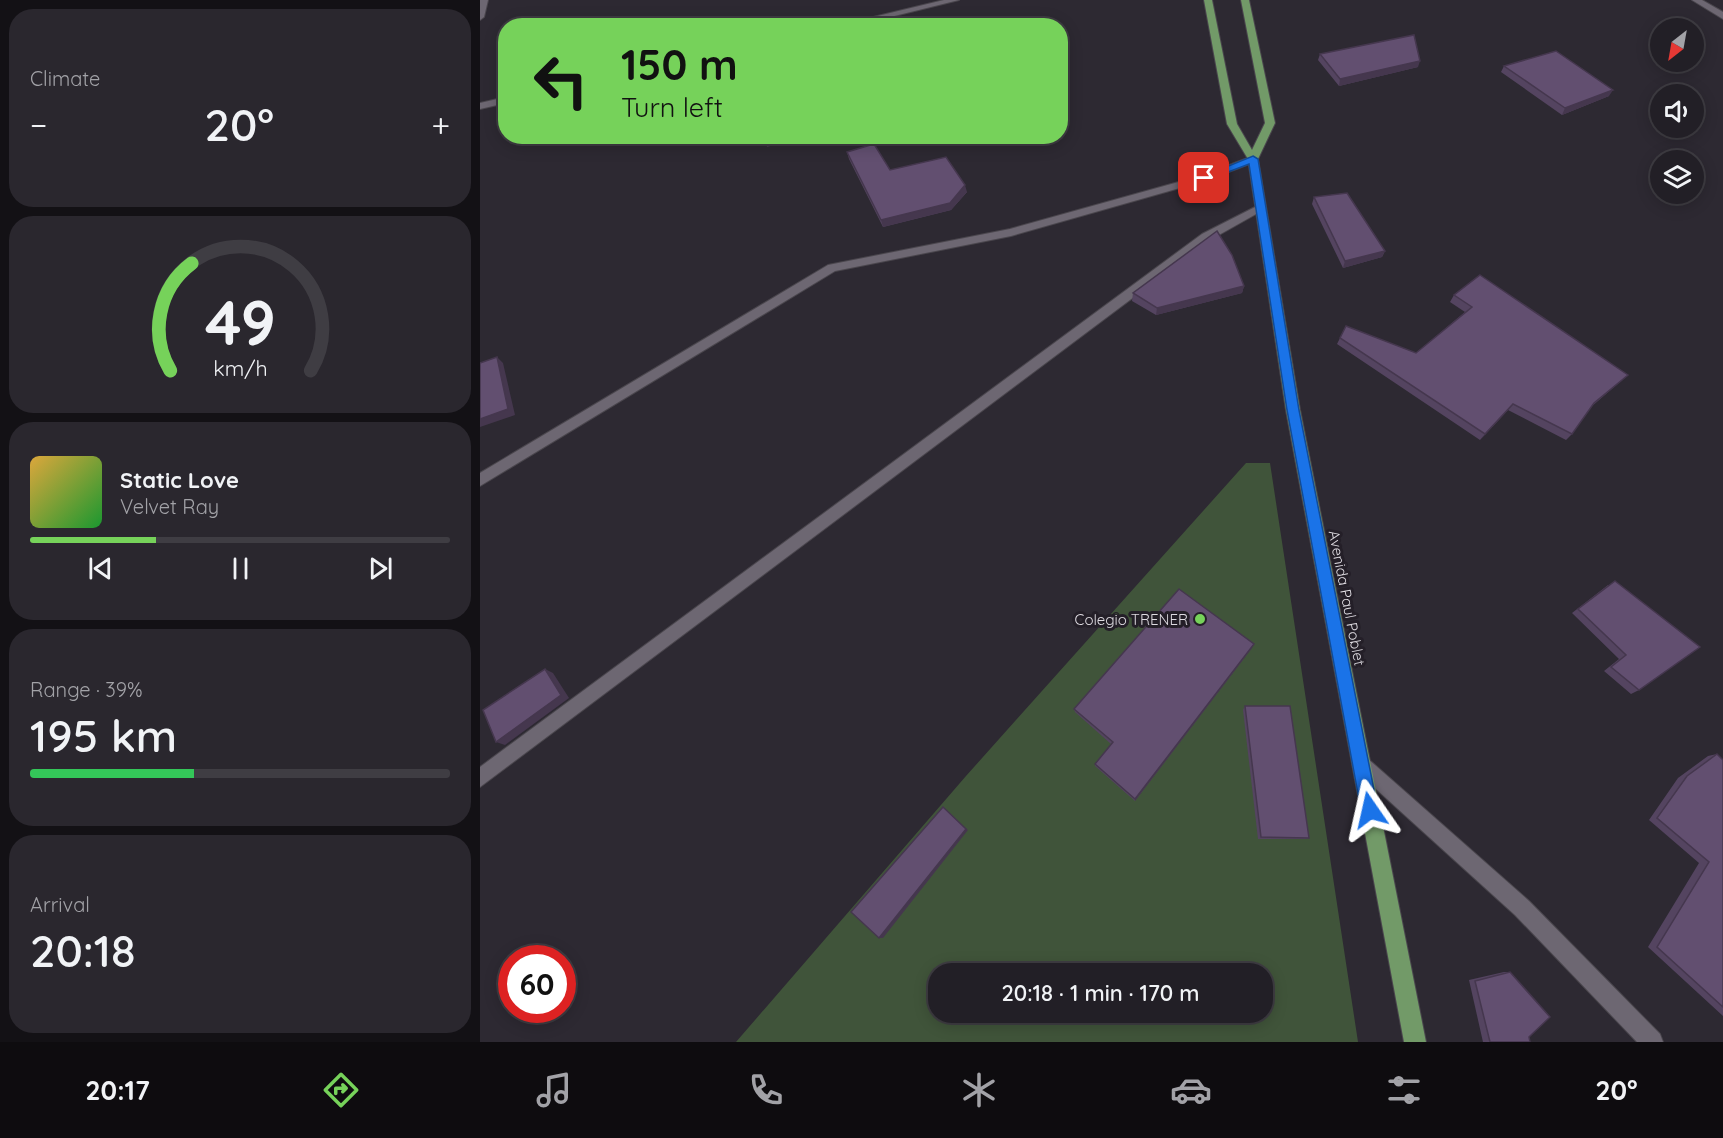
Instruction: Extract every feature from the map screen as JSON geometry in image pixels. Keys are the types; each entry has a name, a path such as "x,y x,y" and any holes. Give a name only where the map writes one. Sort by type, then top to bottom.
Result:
{"main road":[{"name":"Avenida Paul Poblet","path":"1208,0 1232,124 1253,159 1293,410 1415,1042"},
{"path":"1245,0 1270,123 1253,159"}],"street":[{"path":"480,17 484,0"},
{"path":"875,18 955,0"},
{"path":"1696,0 1723,16"},
{"path":"480,106 498,102"},
{"path":"480,480 778,301 817,274 832,268 1022,230 1204,178 1253,159"},
{"path":"480,778 1206,237 1261,207"},
{"path":"1361,764 1522,908 1652,1042"}],"green space":[{"name":"Colegio TRENER","path":"1246,463 1270,463 1358,1042 736,1042 966,776"}],"building":[{"path":"1414,35 1420,61 1340,79 1320,54"},
{"path":"1556,51 1613,90 1565,108 1504,66"},
{"path":"874,144 890,170 946,157 965,185 950,203 881,220 847,152"},
{"path":"1347,193 1385,251 1345,261 1314,197"},
{"path":"1217,231 1232,255 1244,286 1157,308 1133,293"},
{"path":"1480,275 1628,375 1594,403 1572,434 1513,404 1485,434 1340,338 1346,326 1416,353 1472,307 1454,295"},
{"path":"497,357 508,409 480,419 480,363"},
{"path":"1615,581 1700,647 1639,690 1611,667 1626,655 1578,609"},
{"path":"1179,589 1254,644 1135,799 1095,764 1113,742 1074,709"},
{"path":"545,669 561,695 496,742 483,710"},
{"path":"1245,706 1290,706 1309,838 1261,837"},
{"path":"1717,754 1723,760 1723,1007 1657,947 1709,862 1657,818 1687,776"},
{"path":"943,807 966,829 879,938 851,912"},
{"path":"1510,972 1550,1017 1529,1037 1530,1042 1490,1042 1475,981"}],"place":[{"name":"Colegio TRENER","path":"1200,619"}],"route":[{"path":"1204,178 1253,159 1293,410 1370,810"}]}
